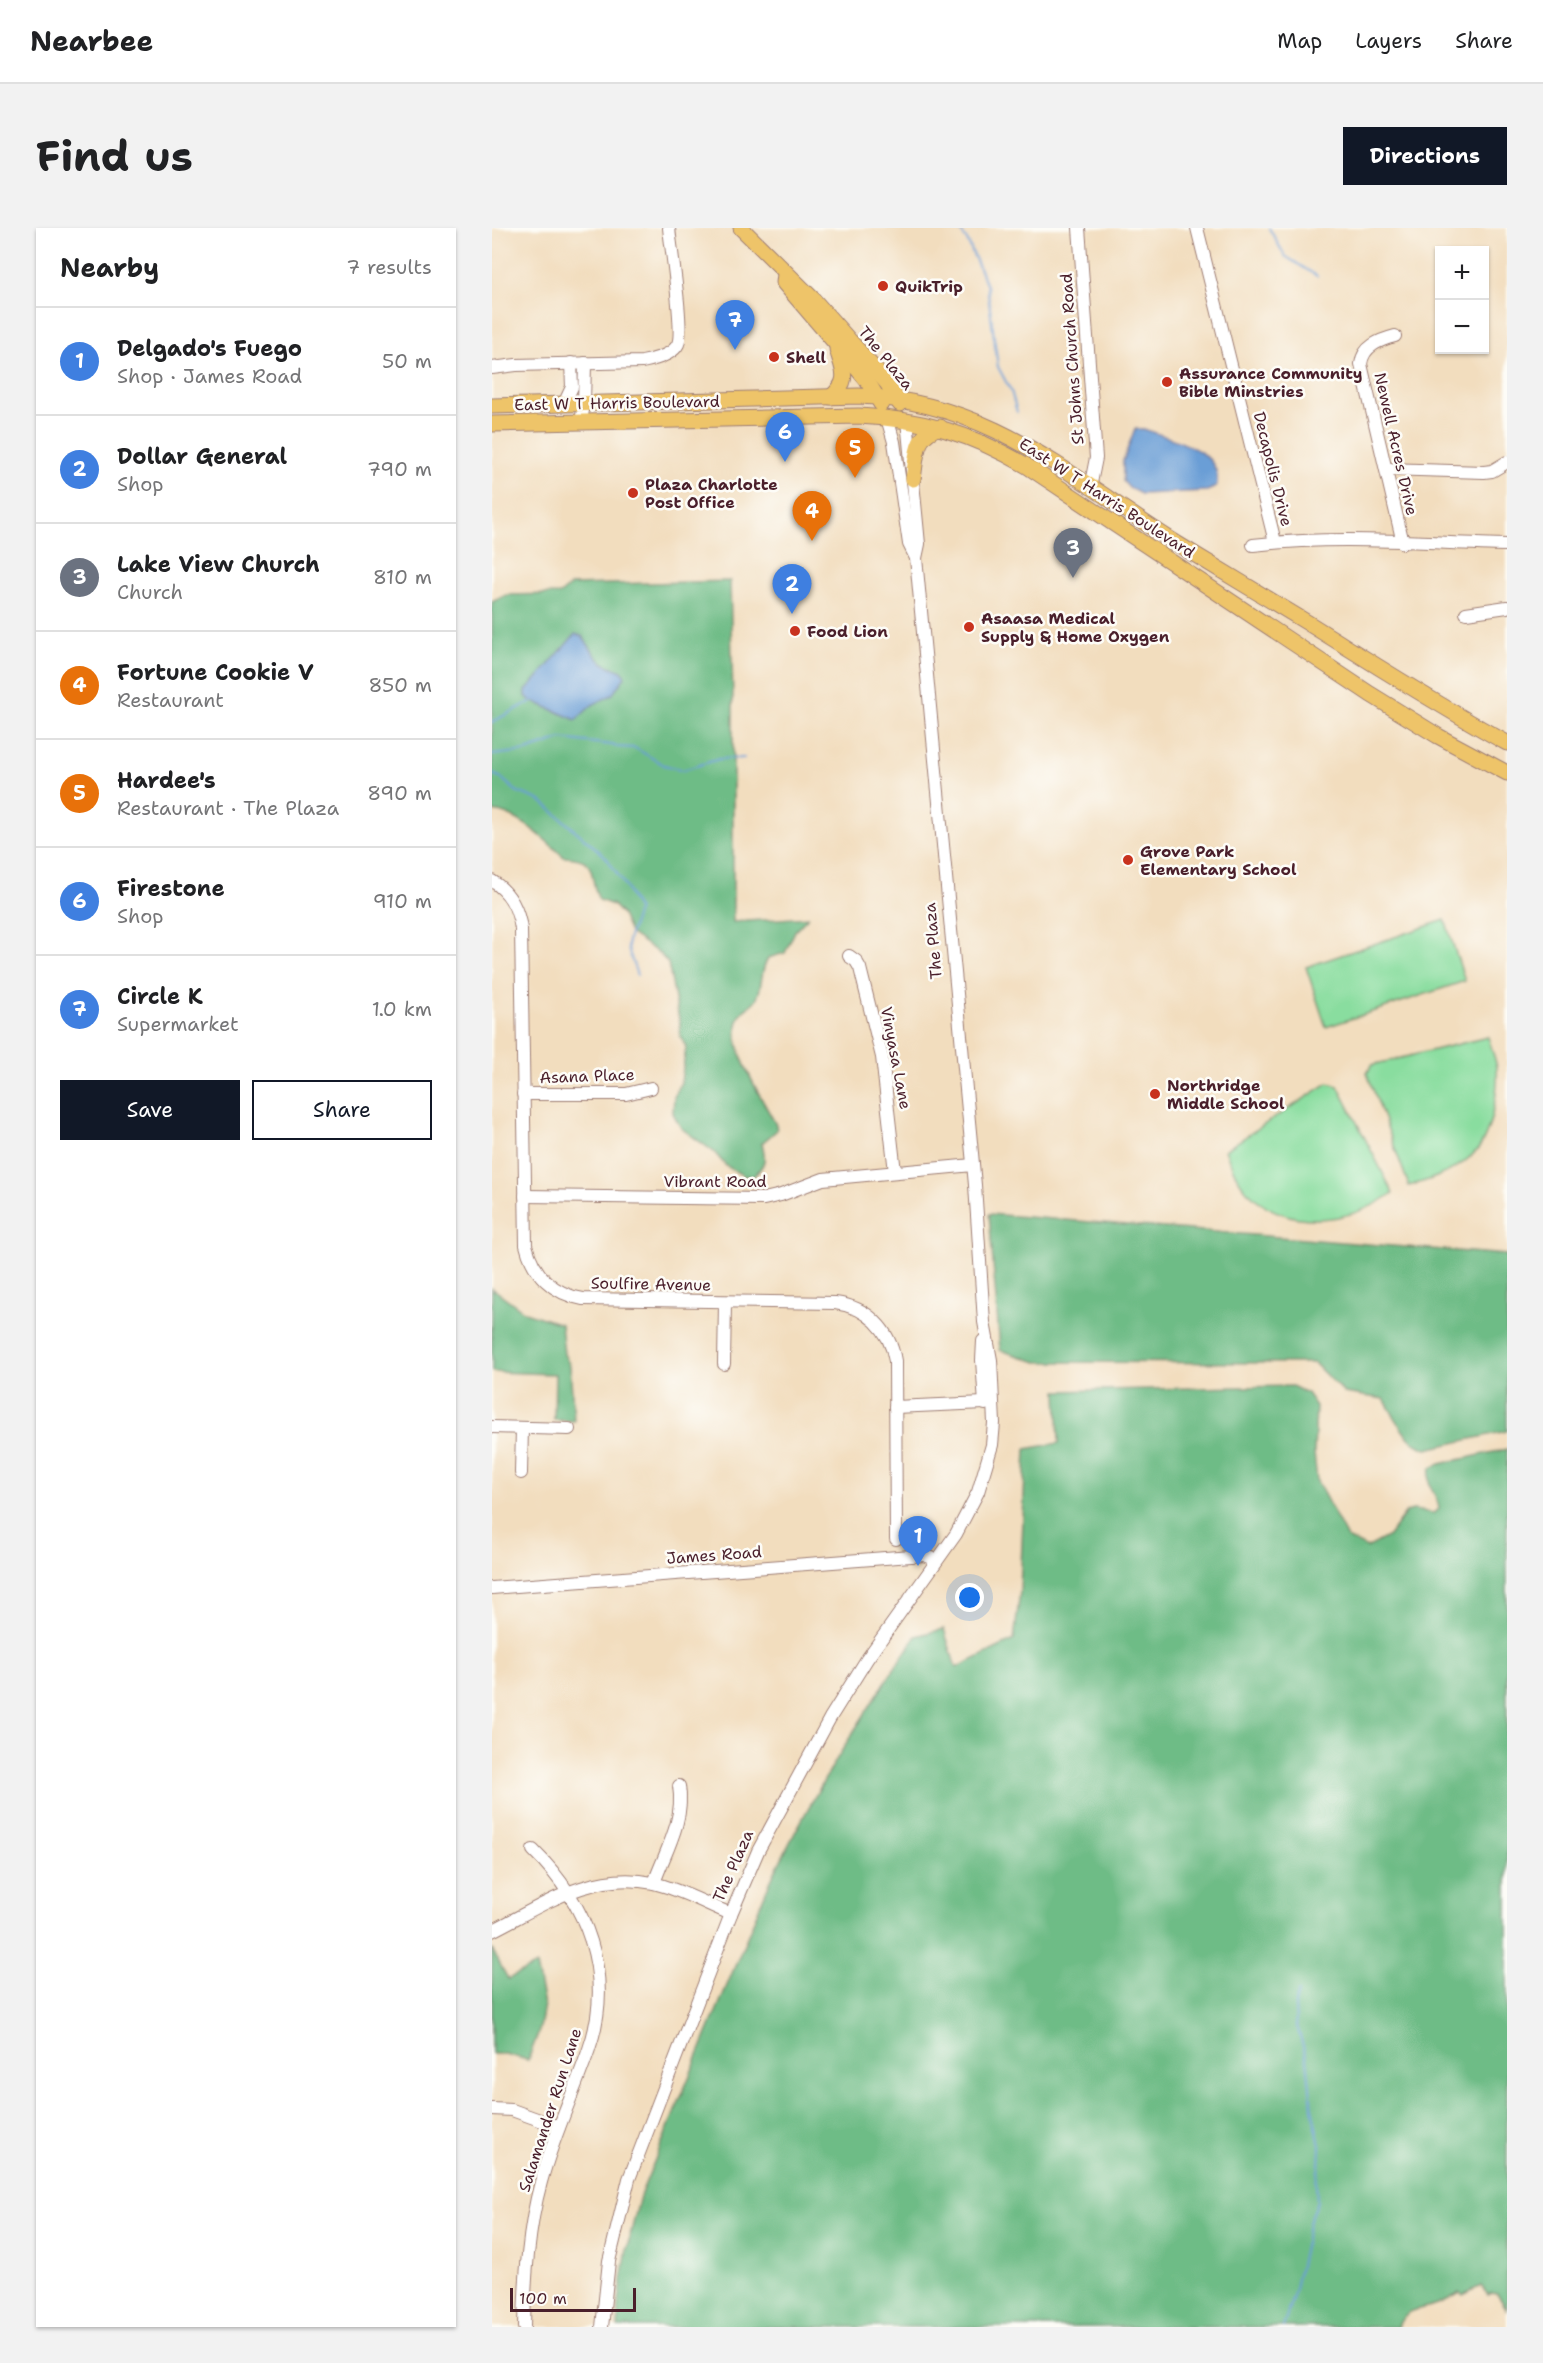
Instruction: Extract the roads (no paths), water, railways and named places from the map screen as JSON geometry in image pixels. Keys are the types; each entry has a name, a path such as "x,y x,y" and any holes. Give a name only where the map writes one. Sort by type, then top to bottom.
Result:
{"main road":[{"name":"The Plaza","path":"741,228 785,274 791,276 860,352 898,398 907,420"},
{"name":"The Plaza","path":"785,274 784,283 878,397 887,418"},
{"path":"831,397 842,387 844,380 835,343"},
{"name":"East W T Harris Boulevard","path":"492,406 878,397 898,398 950,411 994,428 1029,446 1074,474 1090,488 1433,701 1507,743"},
{"name":"East W T Harris Boulevard","path":"492,424 821,416 887,418 940,427 986,444 1028,466 1370,694 1446,741 1507,773"},
{"path":"913,479 921,439 927,431 940,427"}],"street":[{"path":"492,368 571,363 642,362 676,347 679,342 679,316 669,228"},
{"name":"St Johns Church Road","path":"1079,228 1096,458 1090,488"},
{"name":"Decapolis Drive","path":"1197,228 1275,542"},
{"name":"Newell Acres Drive","path":"1395,336 1374,343 1362,358 1362,370 1403,543"},
{"path":"564,404 572,387 571,363"},
{"path":"581,422 585,363"},
{"name":"The Plaza","path":"887,418 894,442 909,544 916,558"},
{"name":"The Plaza","path":"602,2327 609,2261 629,2179 731,1914 758,1851 810,1751 867,1659 956,1534 978,1492 992,1445 994,1403 991,1360 984,1322 973,1165 916,558 919,544 907,420"},
{"path":"1386,469 1484,472 1492,471 1507,462"},
{"path":"1253,545 1275,542 1507,545"},
{"path":"1466,613 1507,607"},
{"name":"Soulfire Avenue","path":"492,881 512,900 520,921 526,1245 530,1260 543,1279 561,1292 576,1298 835,1303 864,1312 881,1326 892,1346 895,1361 896,1539"},
{"name":"Vinyasa Lane","path":"849,956 856,960 860,968 882,1058 888,1094 895,1172"},
{"name":"Asana Place","path":"523,1094 626,1094 651,1088"},
{"name":"Vibrant Road","path":"525,1196 764,1199 823,1179 973,1165"},
{"path":"724,1364 725,1302"},
{"name":"The Plaza","path":"984,1322 982,1360 986,1403 987,1459"},
{"path":"895,1407 986,1403"},
{"path":"492,1427 569,1429"},
{"path":"521,1473 522,1428"},
{"name":"James Road","path":"492,1588 924,1556 937,1560"},
{"path":"654,1883 681,1808 679,1786"},
{"name":"Salamander Run Lane","path":"524,2327 527,2265 541,2182 559,2127 590,2047 596,2023 598,1998 598,1974 593,1944 582,1915 554,1870 533,1850"},
{"path":"492,1931 569,1892 591,1884 612,1881 654,1883 731,1914"},
{"path":"492,2109 512,2110 559,2127"}],"water":[{"path":"1135,429 1144,429 1181,442 1204,455 1213,464 1217,474 1216,487 1207,491 1141,494 1129,488 1123,481 1123,461"},
{"path":"575,634 582,636 601,661 622,671 625,677 612,695 592,705 576,720 530,700 526,696 526,691"}],"waterway":[{"path":"958,228 967,240 987,286 998,367 1011,391 1017,412"},
{"path":"1269,228 1285,256 1317,276"},
{"path":"492,722 532,701"},
{"path":"492,755 526,751 561,739 635,748 664,765 683,770 719,759 744,758"},
{"path":"492,774 500,777 516,791 541,801 606,857 638,911 628,940 628,949 637,975"},
{"path":"1283,2327 1294,2293 1311,2215 1317,2202 1316,2182 1320,2146 1312,2108 1307,2059 1296,2023 1295,2004 1298,1992"}],"place":[{"name":"QuikTrip","path":"883,286"},
{"name":"Circle K","path":"735,350"},
{"name":"Shell","path":"774,357"},
{"name":"Assurance Community Bible Minstries","path":"1167,382"},
{"name":"Firestone","path":"785,462"},
{"name":"Hardee's","path":"855,478"},
{"name":"Plaza Charlotte Post Office","path":"633,493"},
{"name":"Fortune Cookie V","path":"812,541"},
{"name":"Lake View Church","path":"1073,578"},
{"name":"Dollar General","path":"792,614"},
{"name":"Asaasa Medical Supply & Home Oxygen","path":"969,627"},
{"name":"Food Lion","path":"795,631"},
{"name":"Grove Park Elementary School","path":"1128,860"},
{"name":"Northridge Middle School","path":"1155,1094"},
{"name":"Delgado's Fuego","path":"918,1566"}]}
